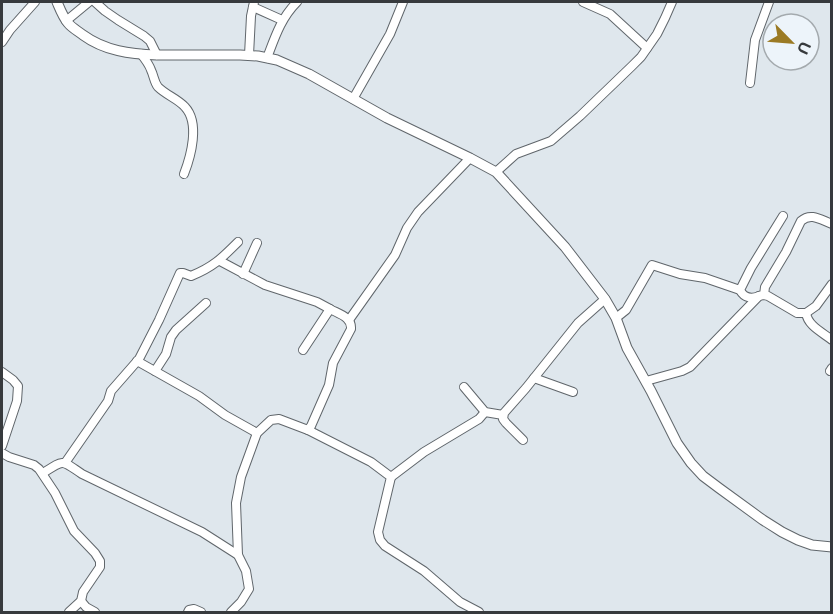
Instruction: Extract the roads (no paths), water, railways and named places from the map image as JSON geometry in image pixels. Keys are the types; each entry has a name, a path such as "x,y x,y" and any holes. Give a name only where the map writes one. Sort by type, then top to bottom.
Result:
{"street":[{"path":"2,42 35,2"},
{"path":"57,2 70,26 88,39 112,50 157,55 249,55 295,67 387,118 496,172 565,247 605,299 616,318 627,348 677,443 703,476 782,532 812,545 831,547"},
{"path":"66,21 89,2"},
{"path":"95,2 118,21 144,36 157,55"},
{"path":"267,58 282,20 297,2"},
{"path":"353,99 390,34 403,2"},
{"path":"584,2 602,6 647,48"},
{"path":"496,172 516,154 551,141 636,62 665,18 672,2"},
{"path":"750,83 755,40 769,2"},
{"path":"249,55 254,4 282,20"},
{"path":"141,54 160,89 184,106 192,116 190,158 184,174"},
{"path":"349,320 395,255 418,212 470,158"},
{"path":"740,290 751,267 783,216"},
{"path":"646,381 690,368 761,296 801,221 812,216 831,224"},
{"path":"65,463 108,401 111,391 137,361 180,273 191,276 220,261 238,242"},
{"path":"243,274 257,243"},
{"path":"220,261 265,285 317,302 352,323 348,338 333,363 329,385 308,430"},
{"path":"616,318 626,310 652,265 680,274 705,278 740,290 749,298 761,296 779,301 797,312 806,313 816,306 831,284"},
{"path":"503,415 578,323 605,299"},
{"path":"155,371 166,354 171,337 176,330 206,303"},
{"path":"303,350 330,309"},
{"path":"806,313 810,324 831,339"},
{"path":"137,361 200,396 225,416 257,433"},
{"path":"2,372 14,380 18,386 17,400 2,446"},
{"path":"534,378 573,392"},
{"path":"464,387 484,412 503,415"},
{"path":"479,612 460,602 424,571 385,546 378,532 391,477 424,452 479,418 484,412"},
{"path":"503,415 506,423 523,440"},
{"path":"231,612 249,589 246,571 238,555 237,503 241,477 257,433 271,420 279,419 344,447 391,477"},
{"path":"2,453 34,465 43,473 74,531 100,561 100,567 83,592 81,601 69,612"},
{"path":"43,473 59,462 65,463 82,474 201,532 238,555"},
{"path":"81,601 95,612"},
{"path":"188,612 194,609 201,612"}]}
